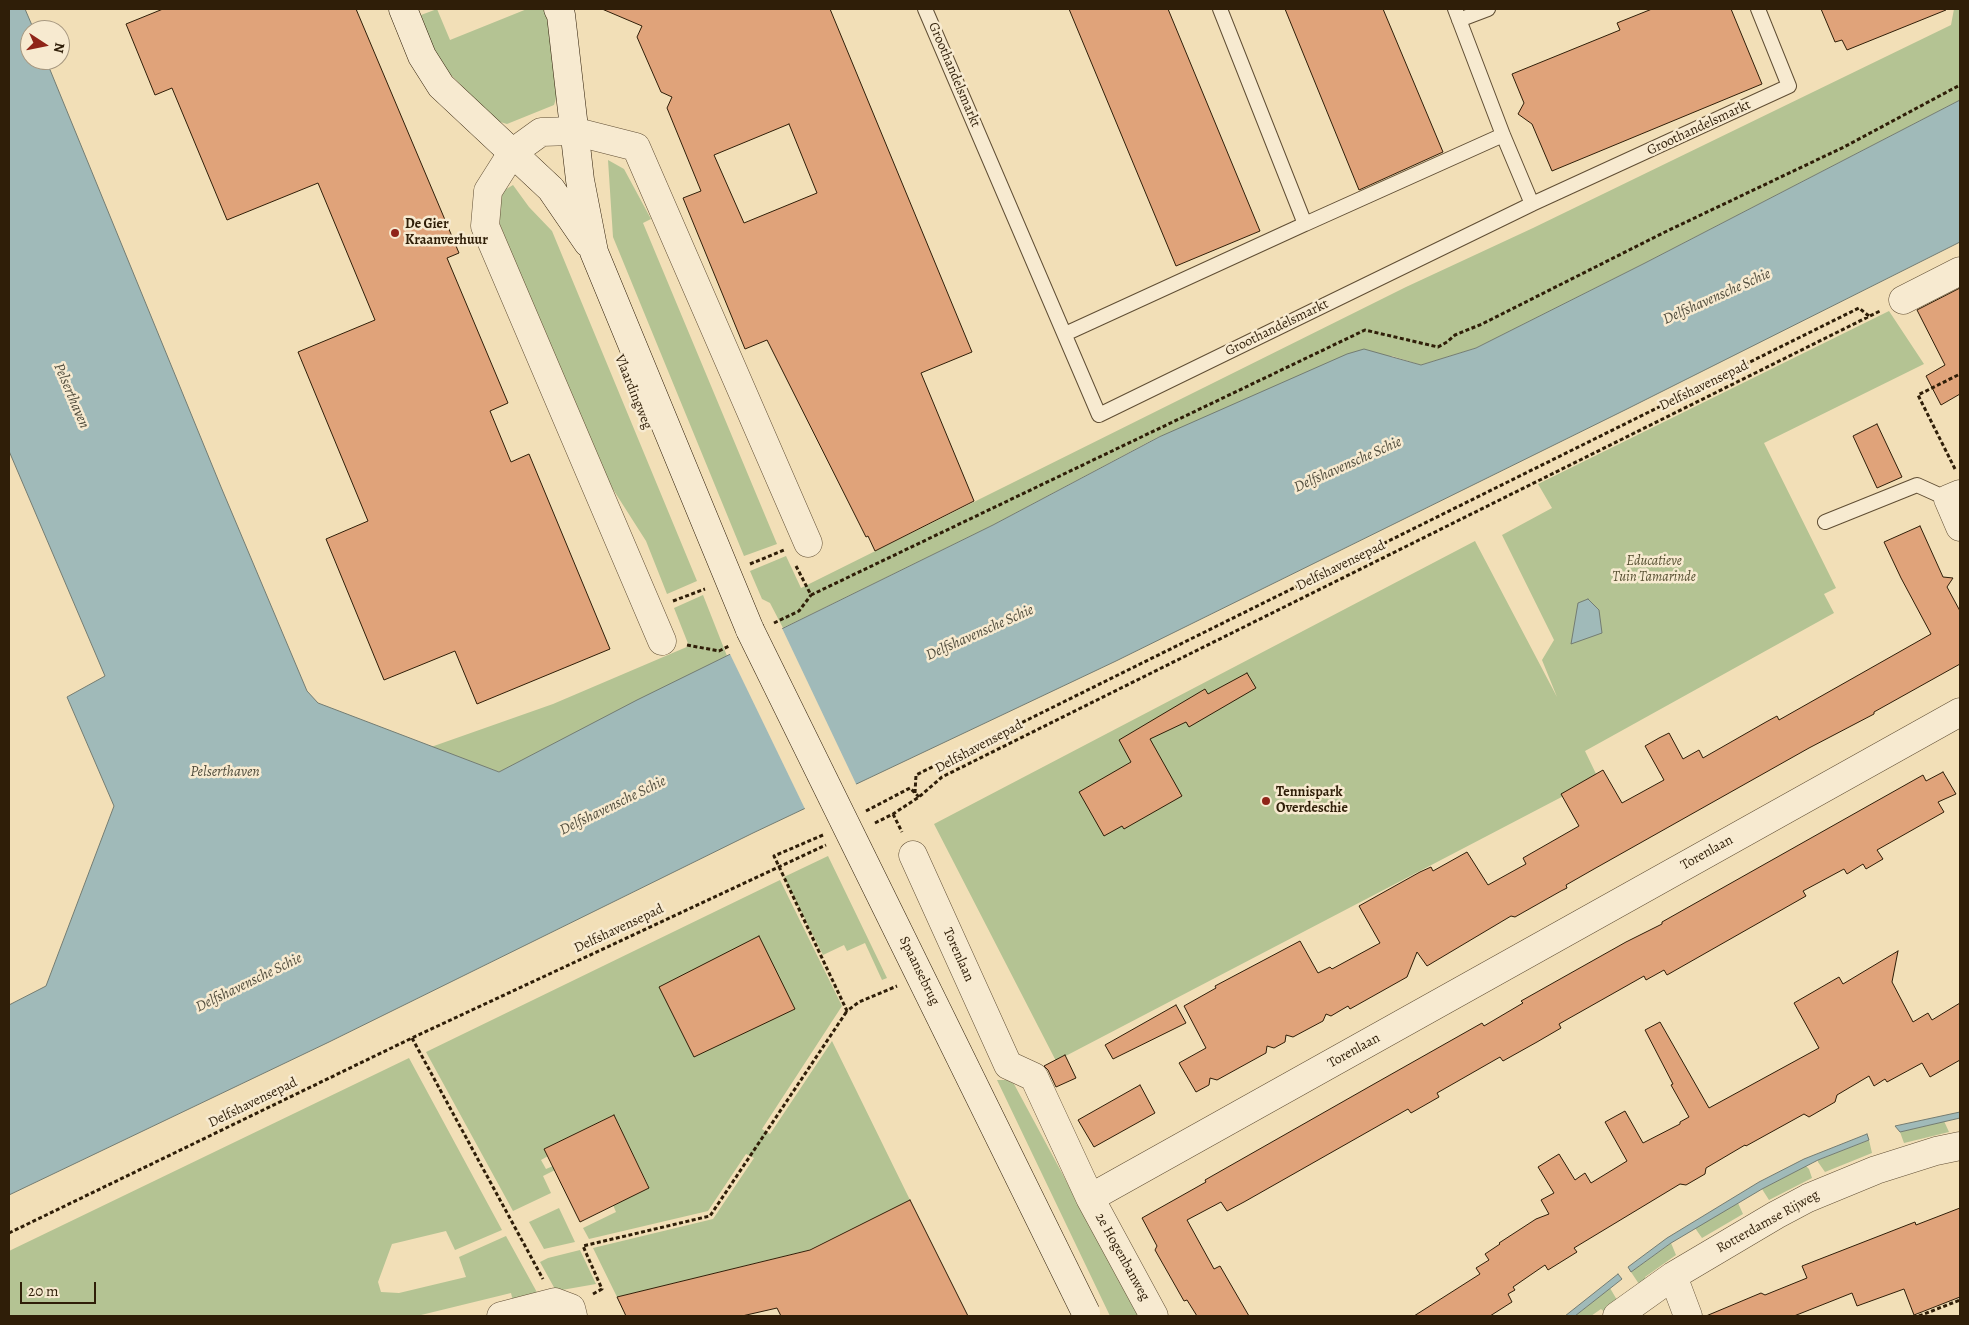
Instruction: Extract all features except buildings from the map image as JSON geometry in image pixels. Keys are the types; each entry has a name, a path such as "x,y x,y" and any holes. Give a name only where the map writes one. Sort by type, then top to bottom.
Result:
{"street":[{"name":"Vlaardingweg","path":"403,9 422,56 440,86 552,189 594,252 750,630"},
{"name":"Vlaardingweg","path":"558,9 580,180 594,252"},
{"path":"662,641 485,226 488,191 512,153 541,132 573,131 636,147 798,555"},
{"path":"1903,300 1960,271"},
{"path":"1955,488 1960,527"},
{"name":"Spaansebrug","path":"750,630 1087,1315"},
{"name":"Torenlaan","path":"913,855 1008,1065 1034,1077 1090,1198 1960,712"},
{"name":"Rotterdamse Rijweg","path":"1617,1316 1673,1276 1776,1214 1808,1198 1876,1170 1936,1151 1960,1146"},
{"name":"2e Hogenbanweg","path":"1090,1198 1154,1316"},
{"path":"1673,1276 1688,1316"},
{"path":"501,1316 566,1309"}],"lane":[{"name":"Groothandelsmarkt","path":"925,9 1099,415 1532,204 1789,86 1758,9"},
{"path":"1220,9 1305,224"},
{"path":"1488,9 1457,14 1503,136 1532,204"},
{"path":"1065,334 1503,136"},
{"path":"1825,522 1917,485 1955,488"}],"path":[{"path":"744,566 786,549 798,555 811,596 1365,330 1438,347 1455,335 1482,324 1665,232 1844,147 1960,85"},
{"name":"Delfshavensepad","path":"867,826 893,814 919,797 942,776 1903,300"},
{"path":"915,793 916,775 1860,308 1870,317"},
{"path":"1955,488 1918,395 1960,374"},
{"path":"670,602 712,586"},
{"path":"862,813 910,788 919,797"},
{"path":"826,834 774,856 847,1011"},
{"name":"Delfshavensepad","path":"9,1233 412,1038 831,842"},
{"path":"412,1038 566,1309 602,1288 584,1246 710,1216 847,1011 860,1002 905,982"},
{"path":"1918,1316 1960,1300"}],"green space":[{"path":"437,9 450,40 527,9 544,9 550,29 558,92 554,105 507,124 497,121 450,74 433,47 421,15"},
{"path":"1954,9 1960,9 1960,100 1476,348 1421,365 1392,356 1158,437 993,525 783,628 770,603 762,599 750,571 786,556 801,588 1406,287 1533,228 1951,25"},
{"path":"608,160 624,169 651,219 643,223 777,544 744,556 613,237"},
{"path":"513,185 529,207 552,231 697,581 667,594 646,541 602,472 500,225 498,211 503,191"},
{"name":"Tennispark Overdeschie","path":"1889,311 1924,364 1764,443 1836,588 1824,594 1834,613 1585,751 1598,778 1056,1061 934,824 1475,541 1557,697 1542,660 1554,640 1502,535 1552,508 1538,484"},
{"path":"703,595 727,656 499,772 431,747 553,704 689,646 674,608"},
{"path":"828,856 887,978 882,980 865,943 847,951 844,945 823,955 784,877"},
{"path":"780,880 842,1006 762,1129 770,1134 832,1041 910,1200 809,1250 617,1297 593,1248 713,1219 754,1158 746,1154 708,1211 589,1239 583,1228 616,1212 613,1205 649,1187 614,1115 544,1149 548,1156 541,1160 546,1169 553,1166 555,1170 543,1176 551,1193 513,1211 426,1052"},
{"path":"409,1058 502,1230 455,1250 446,1231 392,1244 378,1282 381,1292 399,1293 466,1277 459,1257 506,1236 539,1296 513,1301 511,1293 417,1316 9,1316 9,1251"},
{"path":"997,1080 1007,1080 1014,1084 1139,1316 1110,1316"},
{"path":"1944,1121 1949,1132 1904,1143 1900,1132"},
{"path":"1869,1140 1872,1153 1825,1172 1818,1162 1818,1160"},
{"path":"1806,1166 1812,1178 1769,1200 1762,1189"},
{"path":"1738,1203 1743,1214 1702,1238 1695,1228"},
{"path":"559,1208 575,1242 544,1249 529,1222"},
{"path":"1671,1243 1676,1255 1645,1277 1647,1280 1639,1284 1631,1272"},
{"path":"580,1250 596,1284 556,1291 540,1262 548,1258"},
{"path":"1610,1288 1617,1300 1606,1313 1601,1309 1591,1316 1575,1316"}],"water":[{"path":"9,9 25,9 30,20 20,20 20,70 50,70 307,691 318,703 499,772 637,700 993,525 1159,437 1347,354 1364,349 1421,365 1476,348 1960,100 1960,242 1627,409 1116,661 753,833 329,1042 9,1195 9,1005 46,986 114,806 67,697 105,676 9,451"},
{"path":"1588,599 1599,610 1602,633 1571,644 1578,603"},
{"path":"1960,1112 1960,1118 1900,1132 1895,1126"},
{"path":"1867,1134 1869,1140 1818,1160 1762,1189 1671,1243 1631,1272 1628,1267 1667,1238 1759,1182 1804,1159"},
{"path":"1618,1274 1622,1279 1575,1316 1565,1316"}],"pier":[{"path":"781,626 857,786 806,811 729,652"}],"place":[{"name":"De Gier Kraanverhuur","path":"395,233"},
{"name":"Tennispark Overdeschie","path":"1266,801"}],"water label":[{"name":"Delfshavensche Schie","path":"1717,297"},
{"name":"Pelserthaven","path":"71,396"},
{"name":"Delfshavensche Schie","path":"1348,465"},
{"name":"Delfshavensche Schie","path":"980,633"},
{"name":"Pelserthaven","path":"225,772"},
{"name":"Delfshavensche Schie","path":"613,806"},
{"name":"Delfshavensche Schie","path":"249,983"}],"park label":[{"name":"Educatieve Tuin Tamarinde","path":"1654,570"}]}
